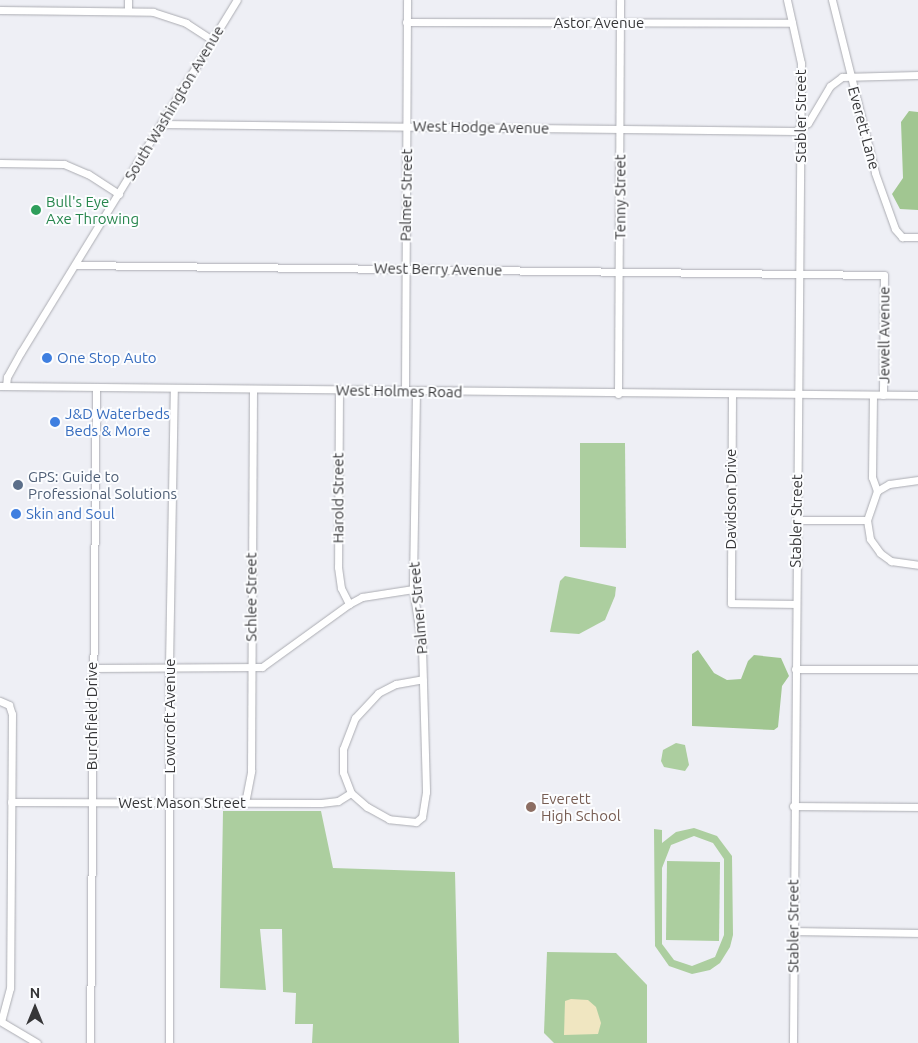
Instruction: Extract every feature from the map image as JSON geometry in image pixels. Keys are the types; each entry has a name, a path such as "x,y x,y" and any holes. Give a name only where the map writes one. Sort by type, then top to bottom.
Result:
{"street":[{"path":"128,0 128,10"},
{"name":"South Washington Avenue","path":"3,386 21,352 237,0"},
{"name":"Palmer Street","path":"405,391 406,0"},
{"name":"Tenny Street","path":"618,394 620,0"},
{"name":"Stabler Street","path":"787,0 801,63 799,394 793,806 793,1043"},
{"name":"Everett Lane","path":"832,0 875,173 895,229 902,236 918,237"},
{"path":"0,10 128,10 153,12 174,18 212,40"},
{"name":"Astor Avenue","path":"406,22 792,23"},
{"path":"801,129 836,80 850,75 918,75"},
{"name":"West Hodge Avenue","path":"161,124 801,129"},
{"path":"0,163 64,164 88,174 119,194"},
{"name":"West Berry Avenue","path":"76,264 884,275"},
{"name":"Jewell Avenue","path":"884,275 884,395"},
{"name":"West Holmes Road","path":"3,386 618,394 918,395"},
{"name":"Burchfield Drive","path":"90,1043 96,388"},
{"name":"Lowcroft Avenue","path":"169,1043 169,666 174,389"},
{"name":"Schlee Street","path":"245,803 251,771 253,390"},
{"name":"Harold Street","path":"339,390 338,567 341,588 349,604"},
{"name":"Palmer Street","path":"351,793 384,816 416,822 422,817 426,792 422,647 413,589 416,391"},
{"name":"Davidson Drive","path":"732,394 731,603 795,604"},
{"name":"Jewell Avenue","path":"873,395 872,478 877,491"},
{"path":"918,480 894,482 877,491 867,520 870,539 880,553 891,562 918,565"},
{"path":"796,520 867,520"},
{"path":"92,668 268,666 349,604 362,597 413,589"},
{"path":"796,669 918,669"},
{"path":"351,793 343,772 343,749 355,718 378,693 396,684 423,679"},
{"path":"0,701 9,705 12,714 10,988 0,1021 37,1043"},
{"name":"West Mason Street","path":"11,802 321,803 338,801 351,793"},
{"path":"793,806 918,807"},
{"path":"794,931 918,933"}],"green space":[{"path":"909,111 918,112 918,210 900,209 892,194 903,178 901,122"},
{"path":"580,443 625,443 626,548 580,547"},
{"path":"565,576 616,587 615,596 605,620 579,634 550,632 560,581"},
{"path":"698,650 714,673 727,680 741,679 748,661 754,655 781,658 789,676 782,686 778,727 774,730 692,726 692,654"},
{"path":"676,743 685,745 689,765 685,771 664,767 661,761 663,750"},
{"path":"223,811 321,811 333,868 455,872 459,1043 312,1043 313,1024 295,1024 296,993 283,992 282,929 260,929 266,990 220,988"},
{"path":"694,828 717,836 732,856 733,935 730,947 720,963 710,970 692,974 669,966 655,946 654,829 662,830 662,843 676,832","holes":["694,836 713,843 724,859 724,935 715,957 692,966 674,960 662,944 662,868 671,845"]},
{"path":"667,861 720,862 719,941 666,940"},
{"path":"547,952 616,953 647,985 647,1043 554,1043 544,1033"}],"sand":[{"path":"571,999 588,1000 596,1007 601,1023 598,1034 564,1035 565,1001"}],"place":[{"name":"Bull's Eye Axe Throwing","path":"36,210"},
{"name":"One Stop Auto","path":"47,358"},
{"name":"J&D Waterbeds Beds & More","path":"55,422"},
{"name":"GPS: Guide to Professional Solutions","path":"18,485"},
{"name":"Skin and Soul","path":"16,514"},
{"name":"Everett High School","path":"531,807"}]}
